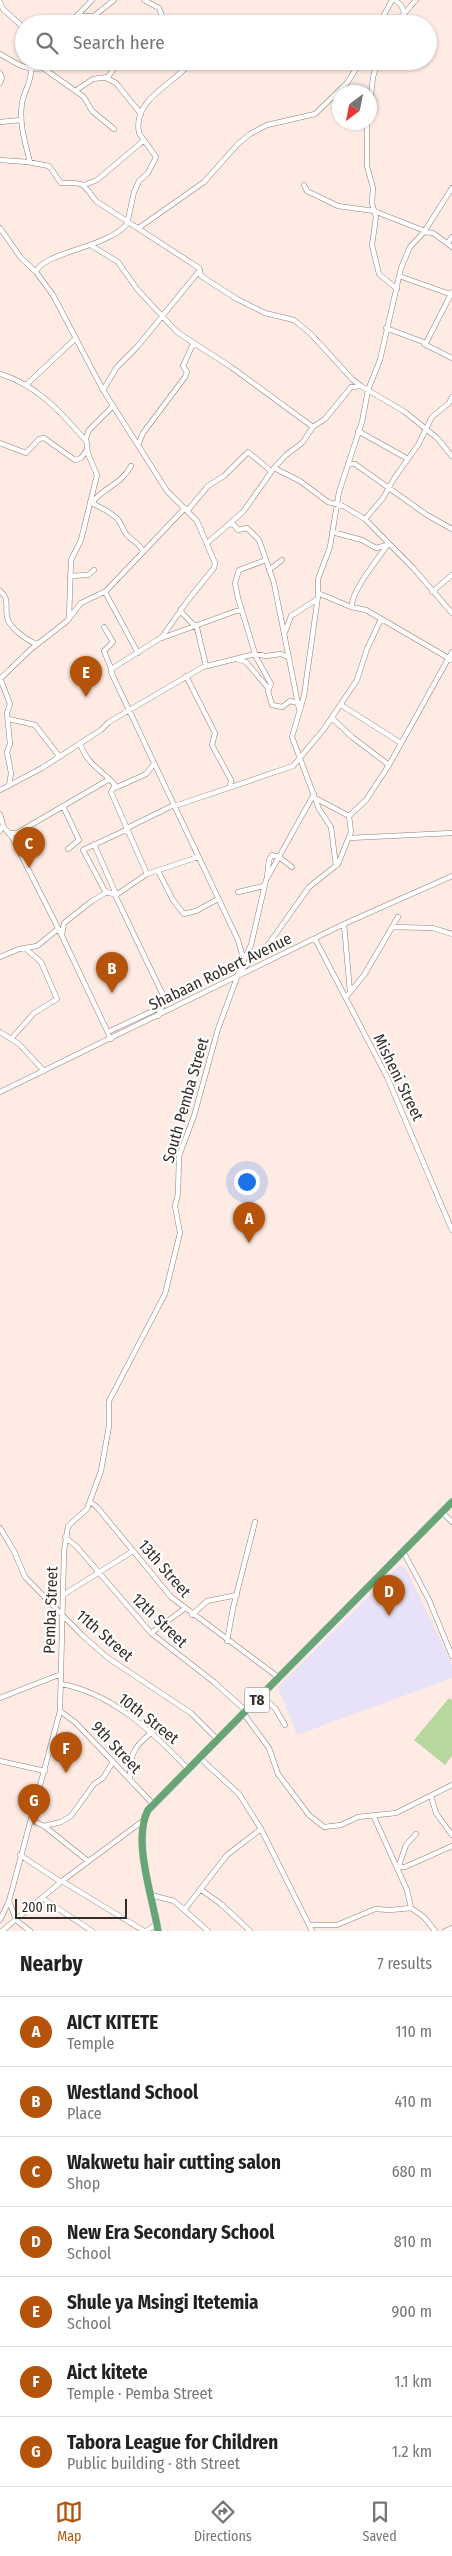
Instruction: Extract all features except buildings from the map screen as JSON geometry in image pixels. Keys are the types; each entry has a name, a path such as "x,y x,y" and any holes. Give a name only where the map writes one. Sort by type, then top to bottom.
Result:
{"highway":[{"name":"T8","path":"158,1927 143,1850 144,1820 153,1804 452,1502"}],"street":[{"path":"78,15 92,0"},
{"path":"95,15 114,0"},
{"path":"144,0 159,8 162,15"},
{"path":"385,15 394,0 401,5 404,12"},
{"path":"402,15 416,0"},
{"path":"0,2 2,10 15,21"},
{"path":"0,54 15,63"},
{"path":"30,162 21,120 22,103 32,76 31,70"},
{"path":"46,70 84,97 92,111 114,128"},
{"path":"106,78 112,70"},
{"path":"36,272 42,263 62,254 92,246 117,234 129,220 136,186 140,179 148,173 156,157 143,141 138,128 141,114 158,90 184,70"},
{"path":"140,227 204,182 250,134 268,125 316,113 347,83 355,70"},
{"path":"371,85 375,70"},
{"path":"0,73 2,78 0,83"},
{"path":"75,92 94,79 106,78 116,83 141,114"},
{"path":"0,122 21,120"},
{"path":"367,130 367,166 373,188 372,203 376,221 372,245 378,272 387,283 397,289"},
{"path":"84,185 97,180 143,141"},
{"path":"0,160 30,162 51,167 61,183 74,181 84,185 98,202 140,227 200,270 202,277 265,313 294,321 311,334 352,379 405,412 427,430 452,456"},
{"path":"304,185 307,191 338,206 374,210 425,232 433,233 450,245 452,237"},
{"path":"336,866 331,827 321,813 292,737 300,714 318,593 318,579 330,547 337,504 365,408 368,390 380,360 386,328 410,246 425,232 452,188"},
{"path":"0,228 21,258 36,272 53,295 103,390 167,491 197,521 207,543 214,566 161,638"},
{"path":"92,246 118,263 136,289 193,344 231,367 313,427"},
{"path":"103,390 118,367 137,347 161,315 200,270"},
{"path":"400,276 451,293 430,338 424,344"},
{"path":"386,328 452,358"},
{"path":"26,385 75,339"},
{"path":"138,444 142,433 185,377 187,372 183,366 193,344"},
{"path":"0,374 26,385 48,400 86,441"},
{"path":"207,543 245,510 272,469 302,443 313,427 325,419 349,388 361,386"},
{"path":"365,519 408,460 427,430 432,416 449,402 452,397"},
{"path":"69,619 72,560 81,540 97,475 87,450 86,441 89,430 113,406"},
{"path":"358,431 408,460"},
{"path":"0,443 26,453 39,439 44,438 75,460 81,458 87,450"},
{"path":"8,786 12,782 7,752 10,744 7,713 10,704 0,678 37,644 69,619 81,603 106,591 208,486 224,476 248,452 272,469 304,484 328,502 337,504 365,519 387,545 414,569 452,613"},
{"path":"348,464 355,464 390,487 414,506 452,529"},
{"path":"91,503 124,479 131,466"},
{"path":"91,503 118,519 126,534 142,548 143,552"},
{"path":"229,524 234,525 238,530 247,528 261,543 279,601 300,714"},
{"path":"332,532 362,540 376,548 387,545"},
{"path":"352,607 354,596 387,545"},
{"path":"266,560 238,572 236,590 256,654 270,684 269,689 273,706 282,707 290,701 298,703"},
{"path":"269,570 282,560"},
{"path":"70,576 88,575 94,570"},
{"path":"432,592 452,575"},
{"path":"0,590 8,602 7,616 10,622 37,644"},
{"path":"106,591 106,596 138,653"},
{"path":"318,593 352,607 366,610 450,659"},
{"path":"284,634 291,616 317,600"},
{"path":"182,609 183,614 195,626 206,666"},
{"path":"112,671 161,638 236,611 242,611"},
{"path":"106,893 83,851 175,806 290,769 332,718 362,671 367,649 381,619"},
{"path":"104,627 113,643 104,651 112,671 241,949 239,969"},
{"path":"349,816 366,800 389,765 450,659 452,652"},
{"path":"0,790 42,768 129,710 206,666 256,654 266,656 281,654 288,657"},
{"path":"236,659 245,662 269,689"},
{"path":"186,676 215,733 212,745 231,780 230,787"},
{"path":"341,705 401,742"},
{"path":"332,718 352,737 389,765"},
{"path":"9,719 35,725 59,756"},
{"path":"80,743 87,761 98,767 108,780 115,785 111,790"},
{"path":"111,790 146,774 154,764"},
{"path":"8,833 17,832 108,780"},
{"path":"111,790 147,874"},
{"path":"239,969 268,945 309,887 336,866 349,838 351,827 349,816 315,796"},
{"path":"266,880 315,796"},
{"path":"63,806 79,840 68,849"},
{"path":"0,814 1,828 8,833 62,936 111,1039"},
{"path":"349,838 452,833"},
{"path":"94,844 164,995 163,1006 158,1016"},
{"path":"266,880 270,857 273,855 279,857 292,867"},
{"path":"62,936 65,922 92,900 106,893 116,894 147,874 198,857"},
{"path":"158,871 173,900 184,914 196,911 218,898"},
{"name":"Shabaan Robert Avenue","path":"0,1092 344,924 452,876"},
{"name":"South Pemba Street","path":"90,1502 104,1460 110,1422 109,1401 165,1294 180,1233 175,1206 178,1194 179,1156 194,1116 218,1029 239,969 251,945 266,880"},
{"path":"238,892 264,886"},
{"path":"346,997 364,975 398,917"},
{"path":"344,924 350,992"},
{"path":"392,927 433,928 452,934"},
{"path":"0,957 40,945 58,929"},
{"name":"Misheni Street","path":"315,938 405,1118 452,1230"},
{"path":"11,1039 34,1012 57,999 41,962 25,948"},
{"path":"108,1032 163,1006"},
{"path":"0,1032 11,1039 44,1071"},
{"path":"65,1537 69,1524 85,1512 90,1502"},
{"name":"13th Street","path":"90,1502 97,1507 161,1586 184,1609 278,1677"},
{"path":"442,1512 452,1522"},
{"path":"227,1641 255,1522"},
{"name":"11th Street","path":"0,1528 14,1551 25,1577 63,1615 108,1658 181,1706 218,1739"},
{"name":"12th Street","path":"65,1537 74,1544 151,1633 214,1682 245,1713 269,1748 278,1774 320,1826 331,1827 358,1817 374,1817"},
{"name":"Pemba Street","path":"0,1920 9,1902 60,1711 65,1537"},
{"path":"63,1595 132,1550"},
{"path":"403,1551 429,1600 452,1656"},
{"path":"192,1615 207,1601 238,1594"},
{"path":"151,1633 184,1609"},
{"path":"0,1698 61,1674"},
{"name":"10th Street","path":"61,1684 78,1688 110,1703 151,1733 188,1769"},
{"path":"261,1696 275,1708 285,1725"},
{"name":"9th Street","path":"60,1711 76,1723 153,1804"},
{"path":"130,1779 129,1765 134,1751 141,1740 151,1733"},
{"path":"200,1758 239,1794 261,1829 312,1931"},
{"path":"0,1761 45,1770"},
{"path":"44,1826 61,1822 71,1816 94,1784 103,1778 113,1762"},
{"path":"411,1908 407,1890 374,1817 396,1813 452,1785"},
{"path":"432,1796 436,1813 452,1836"},
{"path":"31,1820 44,1826 88,1861"},
{"path":"2,1931 61,1882 144,1820"},
{"path":"185,1909 227,1855 261,1829"},
{"path":"398,1868 406,1845 416,1834"},
{"path":"398,1868 405,1867 452,1846"},
{"path":"20,1855 61,1882 145,1931 158,1927"},
{"path":"200,1889 221,1904 250,1931"},
{"path":"151,1895 174,1901 208,1931"},
{"path":"42,1898 92,1931"},
{"path":"9,1902 16,1920 30,1931"},
{"path":"310,1925 337,1925 375,1909 411,1908 424,1917 435,1931"},
{"path":"445,1931 452,1928"}],"shaded area":[{"path":"399,1566 405,1567 452,1664 452,1678 297,1735 278,1687"}],"green space":[{"path":"449,1698 452,1700 452,1756 445,1765 414,1740"}],"place":[{"name":"Shule ya Msingi Itetemia","path":"86,697"},
{"name":"Wakwetu hair cutting salon","path":"29,868"},
{"name":"Westland School","path":"112,993"},
{"name":"AICT KITETE","path":"249,1243"},
{"name":"New Era Secondary School","path":"389,1616"},
{"name":"Aict kitete","path":"66,1773"},
{"name":"Tabora League for Children","path":"34,1825"}]}
